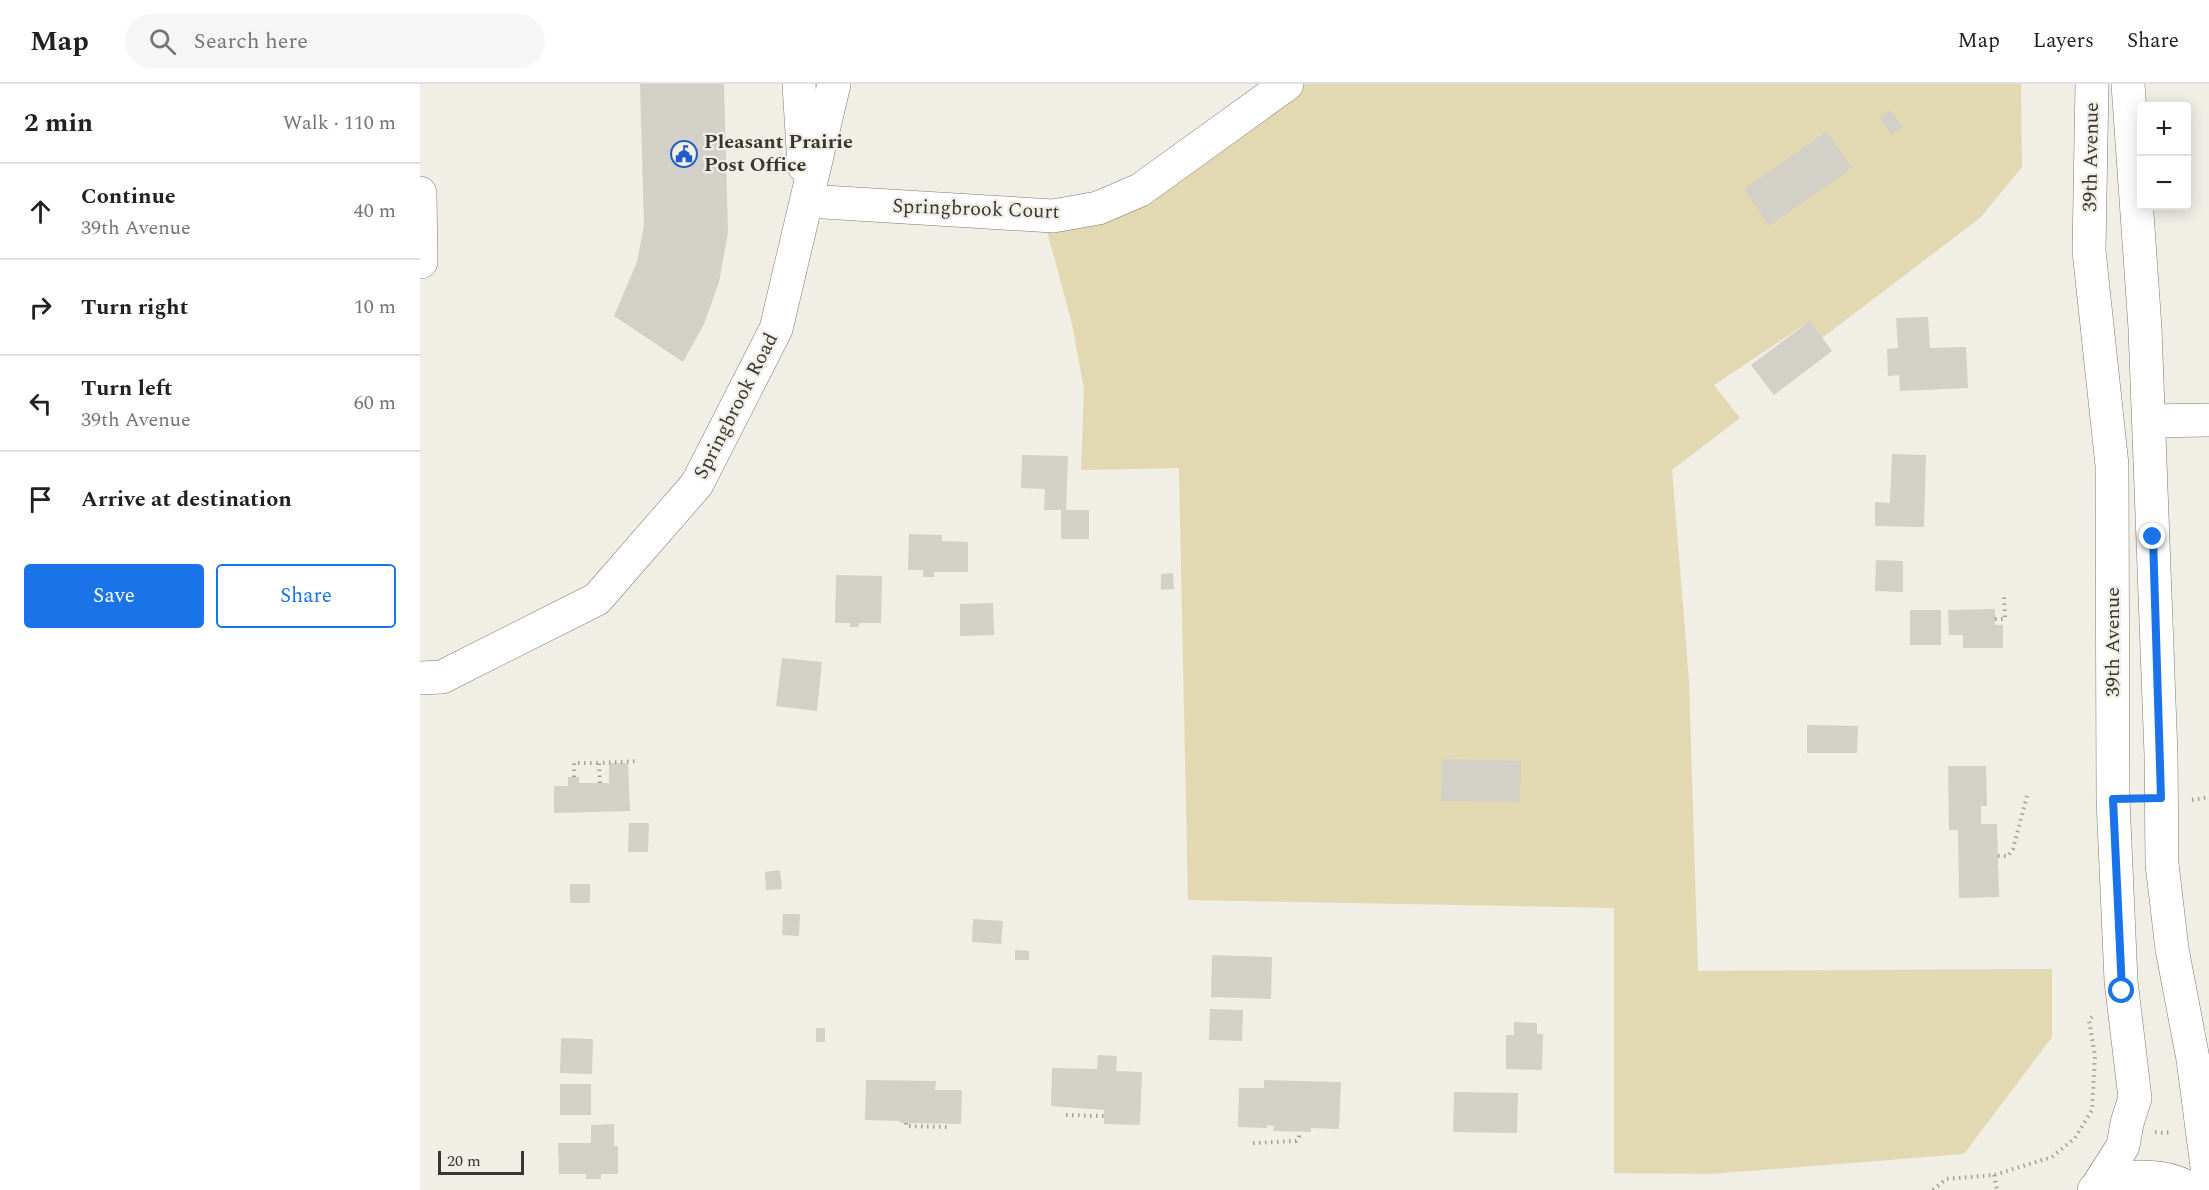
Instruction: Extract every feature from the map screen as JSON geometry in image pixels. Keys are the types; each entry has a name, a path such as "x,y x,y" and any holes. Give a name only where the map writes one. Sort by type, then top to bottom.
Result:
{"main road":[{"name":"Springbrook Road","path":"799,84 807,201"},
{"name":"Springbrook Road","path":"420,678 442,677 597,599 697,484 776,329 834,84"},
{"name":"Springbrook Court","path":"807,201 1053,216 1098,208 1140,190 1287,84"},
{"name":"39th Avenue","path":"2092,84 2089,251 2112,465 2113,799 2121,981 2135,1098 2123,1146 2094,1190"},
{"name":"39th Avenue","path":"2128,84 2145,328 2162,864 2172,949 2193,1059 2209,1182"},
{"path":"420,193 422,262"},
{"path":"2149,421 2209,420"},
{"path":"2113,799 2161,798"},
{"path":"2094,1190 2124,1178 2156,1177 2192,1190"}],"path":[{"path":"1995,619 2005,620 2004,594"},
{"path":"574,777 574,762 639,761"},
{"path":"599,762 600,783"},
{"path":"1998,856 2008,856 2013,849 2028,792"},
{"path":"1933,1190 1946,1179 1994,1175 2052,1157 2075,1138 2092,1110 2095,1056 2089,1020"},
{"path":"1066,1115 1104,1116"},
{"path":"906,1124 906,1126 948,1127"},
{"path":"2146,1130 2164,1134 2174,1132"},
{"path":"1253,1143 1296,1141 1299,1132"},
{"path":"1994,1175 1997,1190"}],"shaded area":[{"path":"1287,84 2021,84 2022,167 1980,218 1822,338 1810,321 1714,385 1740,418 1672,470 1689,681 1698,971 2052,969 2052,1037 1964,1154 1710,1174 1614,1173 1614,908 1188,900 1179,468 1081,470 1084,389 1072,324 1043,216 1098,208"}],"building":[{"name":"Pleasant Prairie Post Office","path":"640,84 724,84 728,233 719,282 704,324 683,362 614,316 637,262 644,225"},
{"path":"1891,110 1903,127 1891,135 1880,117"},
{"path":"1827,131 1852,168 1769,226 1744,189"},
{"path":"1928,317 1930,348 1966,347 1968,388 1900,391 1899,375 1888,376 1887,349 1898,348 1896,318"},
{"path":"1810,321 1832,351 1774,395 1751,365"},
{"path":"1892,454 1926,455 1924,527 1875,526 1875,502 1890,503"},
{"path":"1022,455 1068,456 1066,510 1089,510 1089,539 1061,539 1061,510 1044,510 1045,489 1021,488"},
{"path":"909,534 942,535 942,541 968,542 968,572 934,572 934,577 923,577 923,570 908,570"},
{"path":"1876,560 1903,561 1903,592 1875,591"},
{"path":"1173,573 1174,589 1161,590 1161,574"},
{"path":"836,575 882,576 881,623 859,623 859,627 850,627 850,623 835,623"},
{"path":"993,603 994,635 960,636 960,604"},
{"path":"1995,609 1995,625 2003,625 2003,648 1963,648 1963,635 1949,635 1948,610"},
{"path":"1910,610 1941,610 1941,645 1910,645"},
{"path":"782,658 822,662 817,711 776,706"},
{"path":"1807,725 1858,726 1857,753 1807,753"},
{"path":"1442,759 1521,761 1520,802 1441,801"},
{"path":"609,763 628,763 630,811 554,813 554,786 568,786 568,777 579,777 579,783 609,783"},
{"path":"1948,766 1986,766 1987,806 1981,806 1981,824 1997,824 1999,897 1959,898 1958,830 1949,830"},
{"path":"629,823 649,823 648,852 628,852"},
{"path":"780,870 782,889 766,890 765,872"},
{"path":"570,884 590,884 590,903 570,903"},
{"path":"783,914 800,914 799,936 782,935"},
{"path":"973,919 1003,921 1001,944 972,942"},
{"path":"1015,950 1029,951 1029,960 1015,960"},
{"path":"1212,955 1272,957 1271,999 1211,997"},
{"path":"1210,1009 1243,1010 1242,1041 1209,1040"},
{"path":"1514,1022 1537,1023 1537,1034 1543,1034 1542,1070 1506,1069 1506,1035 1514,1035"},
{"path":"816,1028 825,1028 825,1042 816,1042"},
{"path":"561,1038 593,1039 592,1074 560,1073"},
{"path":"1098,1055 1117,1056 1116,1071 1142,1072 1140,1125 1104,1124 1104,1110 1051,1106 1052,1068 1097,1069"},
{"path":"866,1080 936,1081 935,1090 962,1090 961,1124 865,1120"},
{"path":"1264,1080 1341,1082 1339,1129 1311,1128 1311,1132 1273,1131 1274,1126 1267,1125 1267,1128 1238,1127 1239,1088 1264,1088"},
{"path":"560,1084 591,1084 591,1115 560,1115"},
{"path":"1454,1092 1518,1093 1517,1133 1453,1132"},
{"path":"614,1124 614,1146 618,1146 618,1174 601,1174 601,1179 586,1179 586,1174 559,1174 558,1143 591,1143 591,1125"}],"place":[{"name":"Pleasant Prairie Post Office","path":"684,154"}],"route":[{"path":"2122,991 2113,799 2161,798 2153,537"}]}
